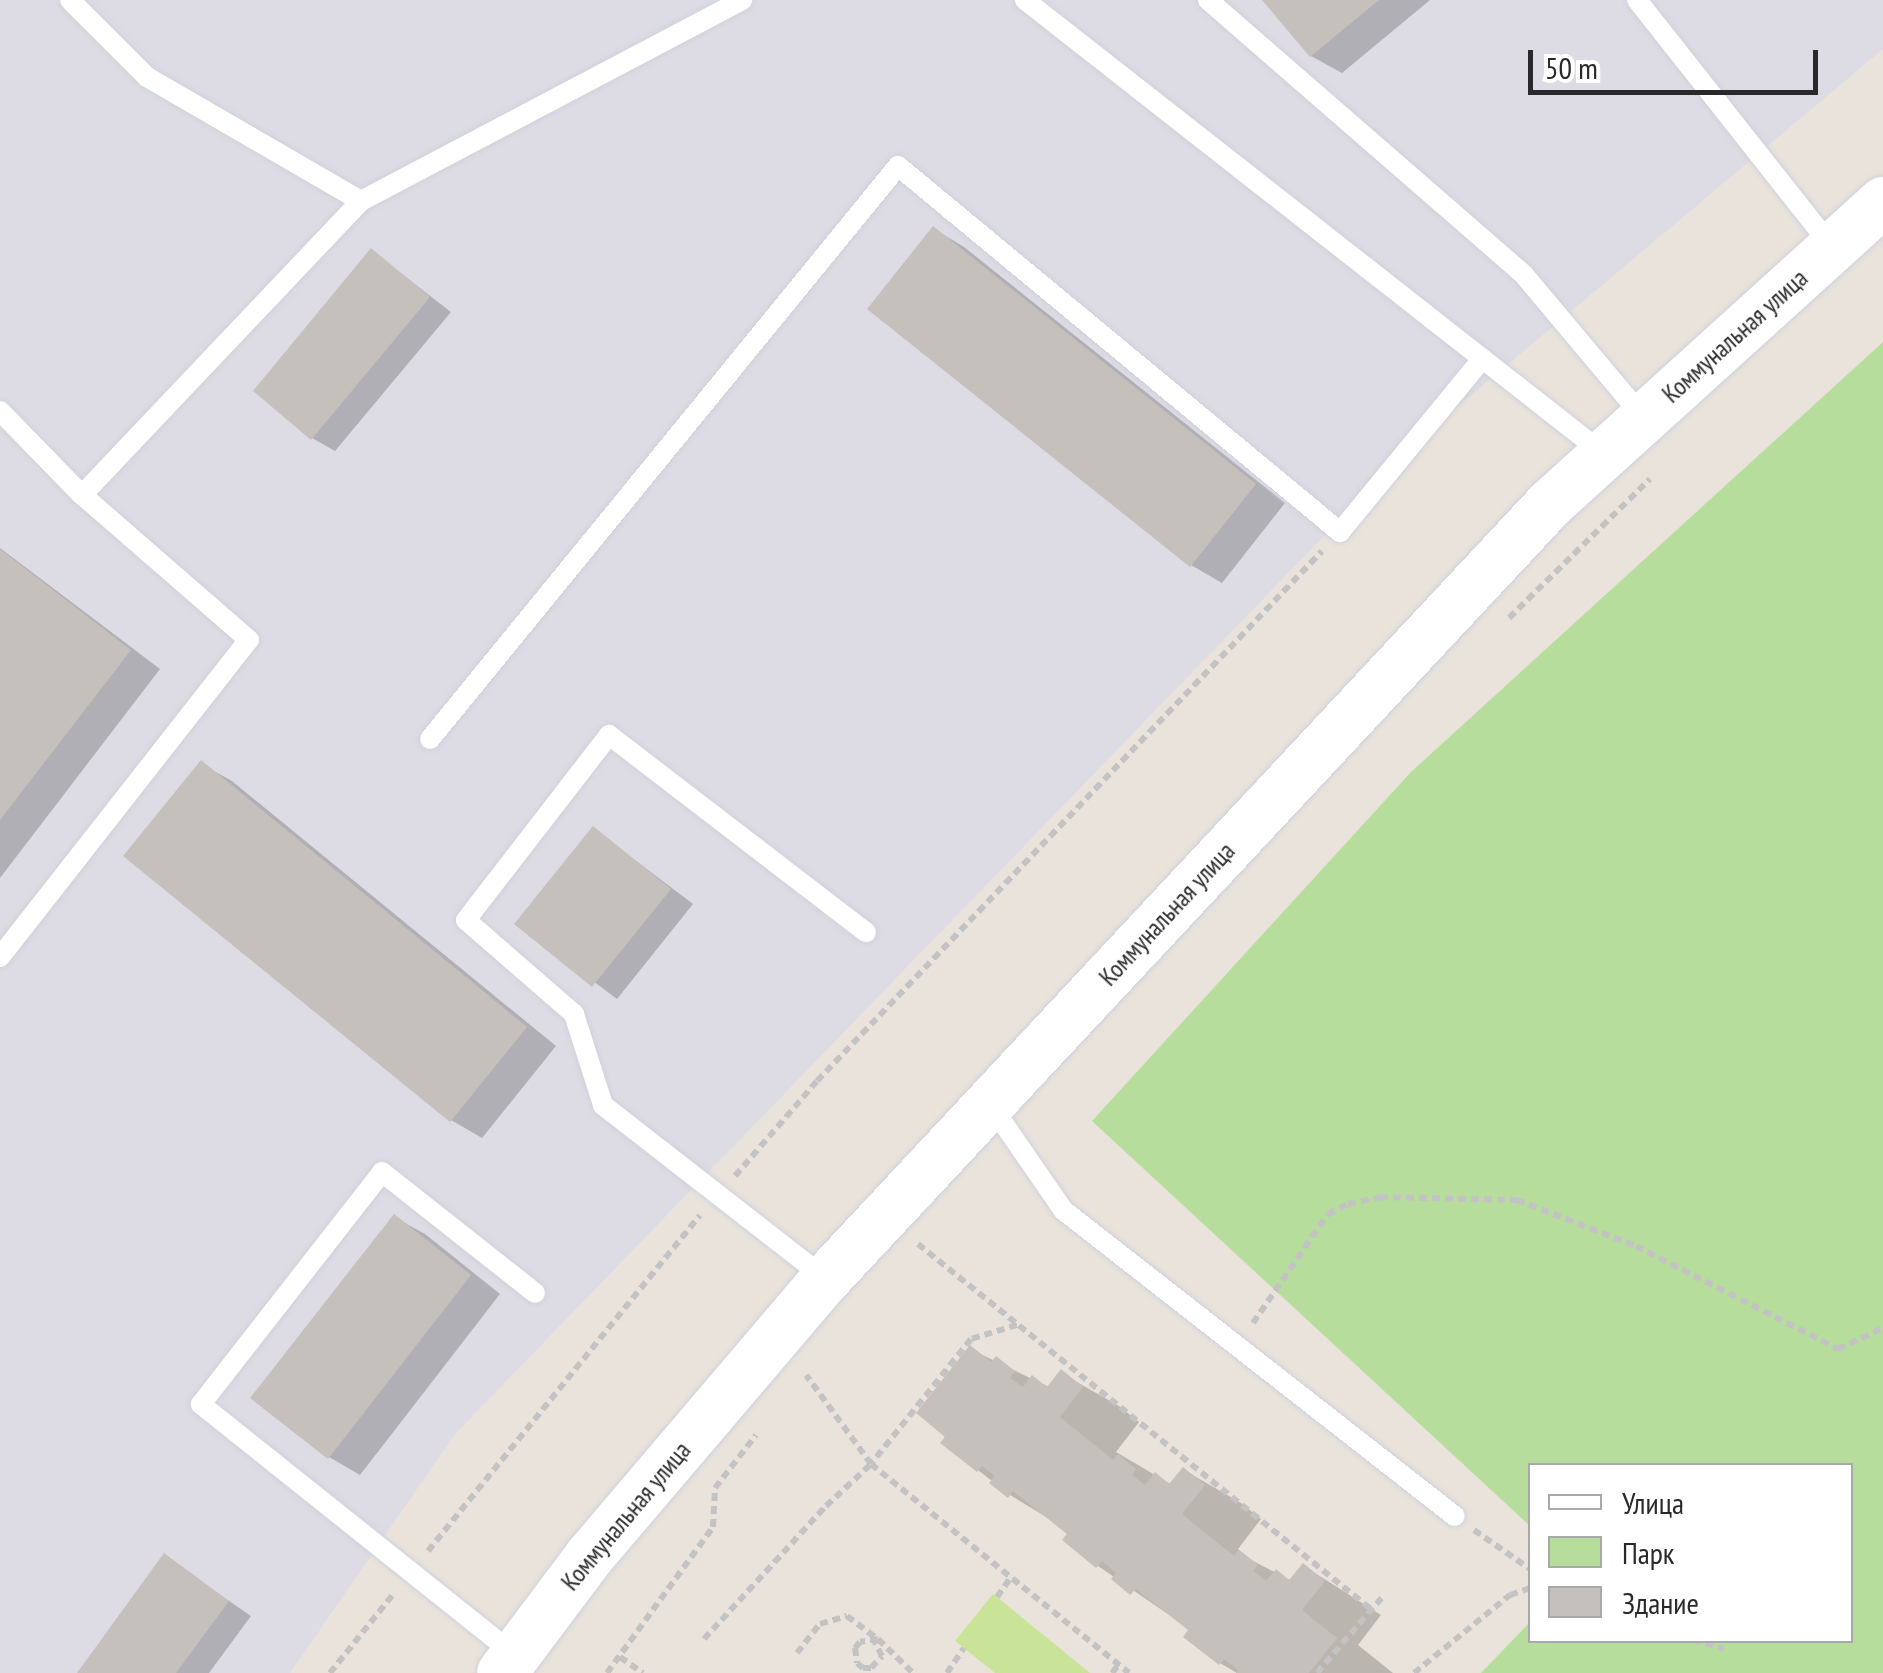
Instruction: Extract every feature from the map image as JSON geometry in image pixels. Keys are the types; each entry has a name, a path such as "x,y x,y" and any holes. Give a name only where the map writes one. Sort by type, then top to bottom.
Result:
{"street":[{"name":"Коммунальная улица","path":"508,1664 588,1557 826,1279 1550,504 1883,202"}],"lane":[{"path":"70,0 147,76 361,201"},
{"path":"82,495 361,201 742,0"},
{"path":"1024,0 1604,454"},
{"path":"1208,0 1524,275 1644,418"},
{"path":"1638,0 1832,248"},
{"path":"430,738 898,166 1340,532 1482,359"},
{"path":"0,411 82,495 249,640 0,957"},
{"path":"826,1279 603,1105 574,1014 466,920 609,735 866,932"},
{"path":"990,1104 1063,1210 1456,1516"},
{"path":"508,1664 411,1572 200,1404 382,1172 535,1293"}],"path":[{"path":"330,1673 638,1286 817,1080 1340,532"},
{"path":"1237,1346 1328,1214 1348,1204 1380,1197 1517,1200 1636,1246 1838,1350 1883,1328"},
{"path":"912,1240 1372,1610"},
{"path":"704,1638 826,1506 871,1464 971,1338 1018,1325"},
{"path":"806,1375 871,1464 1129,1673"},
{"path":"607,1673 714,1527 715,1488"},
{"path":"1456,1516 1528,1569"},
{"path":"996,1597 1011,1577"},
{"path":"1414,1673 1510,1595 1528,1589"},
{"path":"1317,1673 1384,1594"},
{"path":"797,1652 820,1624 847,1616 913,1673"},
{"path":"876,1640 881,1648 878,1663 864,1668 857,1663 855,1648 876,1640"},
{"path":"1703,1643 1724,1650"},
{"path":"947,1673 964,1648"},
{"path":"620,1657 642,1673"},
{"path":"1112,1673 1119,1664"}],"shaded area":[{"path":"0,0 1883,0 1883,49 1412,445 455,1434 290,1673 0,1673"}],"green space":[{"path":"1883,342 1883,1673 1481,1673 1528,1624 1528,1643 1853,1643 1853,1463 1528,1463 1528,1524 1092,1121 1411,772"},
{"path":"993,1594 1090,1673 995,1673 955,1641"}],"building":[{"path":"1262,0 1379,0 1310,57"},
{"path":"933,226 1256,484 1190,567 867,309"},
{"path":"371,248 430,297 311,440 253,391"},
{"path":"0,549 131,650 0,820"},
{"path":"201,760 527,1027 450,1122 123,856"},
{"path":"593,826 671,889 592,987 514,924"},
{"path":"394,1214 471,1275 328,1459 250,1398"},
{"path":"970,1345 991,1362 996,1356 1015,1371 1010,1378 1023,1387 1032,1375 1047,1387 1061,1369 1083,1387 1060,1417 1113,1460 1118,1454 1136,1469 1132,1475 1145,1485 1155,1472 1169,1484 1183,1467 1205,1485 1182,1514 1234,1556 1239,1550 1258,1565 1253,1571 1266,1581 1276,1569 1289,1580 1303,1563 1325,1581 1302,1610 1337,1638 1309,1673 1236,1673 1238,1670 1224,1659 1219,1665 1183,1637 1188,1630 1136,1589 1130,1595 1111,1579 1116,1573 1102,1561 1096,1568 1062,1540 1067,1534 1013,1491 1008,1498 989,1483 995,1476 982,1466 977,1472 940,1443 945,1437 916,1413"},
{"path":"164,1553 229,1601 176,1673 77,1673"}]}
